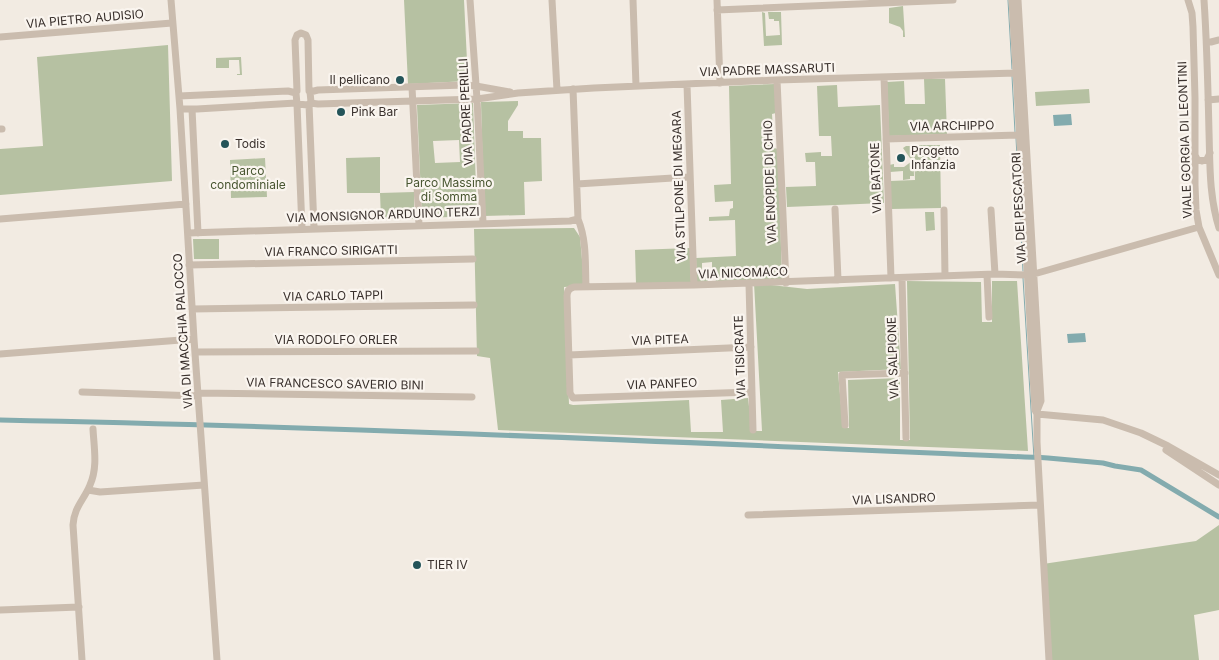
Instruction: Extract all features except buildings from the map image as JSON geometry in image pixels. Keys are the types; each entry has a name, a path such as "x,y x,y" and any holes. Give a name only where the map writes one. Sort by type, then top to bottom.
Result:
{"street":[{"name":"VIA DI MACCHIA PALOCCO","path":"171,0 217,660"},
{"name":"VIA PADRE PERILLI","path":"470,0 477,99 482,223"},
{"path":"552,0 557,90"},
{"path":"633,0 636,86"},
{"path":"717,0 720,83"},
{"path":"717,10 953,0"},
{"name":"VIA DEI PESCATORI","path":"1012,0 1013,73 1035,410 1037,414 1049,660"},
{"name":"VIA DEI PESCATORI","path":"1018,0 1027,274"},
{"name":"VIALE GORGIA DI LEONTINI","path":"1188,0 1193,27 1196,210 1200,228 1219,276"},
{"name":"VIALE GORGIA DI LEONTINI","path":"1204,0 1211,191 1218,222"},
{"name":"VIA PIETRO AUDISIO","path":"0,37 172,22"},
{"path":"302,229 303,91 308,40 306,35 301,33 297,35 295,40 303,91 314,228"},
{"path":"1211,42 1219,40"},
{"name":"VIA PADRE MASSARUTI","path":"180,109 303,103 477,99 518,93 636,86 1013,73"},
{"name":"VIA BATONE","path":"884,77 891,278"},
{"name":"VIA ENOPIDE DI CHIO","path":"777,80 786,283"},
{"name":"VIA PADRE MASSARUTI","path":"179,96 460,85 518,93"},
{"name":"VIA STILPONE DI MEGARA","path":"687,85 694,286"},
{"path":"412,87 418,225"},
{"path":"573,89 578,219 584,243 586,287"},
{"path":"195,95 193,101 198,233"},
{"path":"1208,100 1219,99"},
{"name":"VIA ARCHIPPO","path":"886,139 1017,135"},
{"path":"1194,152 1197,158 1202,161 1207,159 1210,153"},
{"path":"1195,172 1197,166 1203,164 1207,165 1210,171"},
{"path":"577,184 690,177"},
{"path":"0,219 186,204"},
{"path":"835,209 838,280"},
{"path":"944,210 945,276"},
{"path":"989,317 991,210"},
{"name":"VIA MONSIGNOR ARDUINO TERZI","path":"188,233 570,221 578,219"},
{"name":"VIA NICOMACO","path":"572,398 570,393 567,293 572,287 694,286 1027,274 1200,228"},
{"name":"VIA FRANCO SIRIGATTI","path":"190,265 473,259"},
{"name":"VIA SALPIONE","path":"902,278 906,438"},
{"name":"VIA TISICRATE","path":"749,284 753,430"},
{"name":"VIA CARLO TAPPI","path":"192,309 474,305"},
{"path":"0,354 194,339"},
{"name":"VIA PITEA","path":"569,354 751,347"},
{"name":"VIA RODOLFO ORLER","path":"195,352 476,351"},
{"path":"845,425 842,375 905,373"},
{"name":"VIA FRANCESCO SAVERIO BINI","path":"82,392 472,397"},
{"name":"VIA PANFEO","path":"572,398 752,392"},
{"path":"1037,414 1103,420 1141,433 1219,475"},
{"path":"82,660 73,522 78,505 88,490 94,469 93,429"},
{"path":"1141,433 1219,486"},
{"path":"88,490 98,492 204,484"},
{"name":"VIA LISANDRO","path":"748,515 1040,505"},
{"path":"0,610 79,607"}],"green space":[{"path":"404,0 464,0 468,81 408,84"},
{"path":"903,6 905,37 903,37 903,31 900,27 889,23 889,8"},
{"path":"762,12 765,13 766,36 780,35 779,21 769,19 768,12 781,12 782,45 764,46"},
{"path":"168,45 172,181 0,195 0,149 43,146 37,57"},
{"path":"241,57 242,75 237,75 240,74 239,60 229,60 229,68 216,68 216,58"},
{"path":"924,79 945,79 947,134 889,136 887,82 904,81 905,104 925,104"},
{"path":"775,84 776,113 772,114 774,148 778,149 782,280 716,281 715,278 712,278 712,262 702,263 702,274 708,274 708,282 697,282 696,258 736,256 735,220 709,221 709,217 729,216 730,209 733,208 733,201 715,202 714,185 731,184 729,86"},
{"path":"837,85 838,107 880,105 884,203 787,207 786,187 816,186 815,162 806,162 805,153 821,152 821,156 832,156 831,136 819,136 817,86"},
{"path":"1089,89 1090,103 1036,106 1035,92"},
{"path":"518,101 518,105 508,121 508,131 523,131 523,138 541,138 542,181 524,182 525,215 484,216 481,102"},
{"name":"Parco Massimo di Somma","path":"473,103 477,216 422,218 417,105","holes":["459,140 460,162 435,163 433,141"]},
{"path":"914,145 940,145 941,208 891,209 890,181 915,180"},
{"path":"906,146 913,148 914,176 903,180 903,171 890,172 889,165 894,164 894,167 904,167 912,161 903,148"},
{"path":"380,157 380,193 347,193 346,158"},
{"name":"Parco condominiale","path":"265,158 267,197 231,198 230,160"},
{"path":"414,192 414,219 381,219 380,193"},
{"path":"925,212 934,212 935,230 926,231"},
{"path":"574,228 580,237 584,282 582,286 564,287 569,404 689,400 691,432 723,432 721,400 748,398 752,431 762,431 754,283 807,289 895,284 901,369 838,372 843,428 849,428 848,380 900,378 900,440 910,440 907,281 981,282 982,322 992,322 992,281 1017,281 1028,451 498,430 490,358 477,356 474,229"},
{"path":"193,239 219,239 219,259 194,259"},
{"path":"690,248 691,282 636,284 635,250"},
{"path":"1219,525 1219,610 1194,615 1199,660 1049,660 1043,564 1196,541"}],"water":[{"path":"1071,114 1072,125 1054,126 1053,115"},
{"path":"1085,333 1086,342 1068,343 1067,334"}],"waterway":[{"path":"1008,0 1012,69"},
{"path":"1012,76 1015,132"},
{"path":"1016,138 1023,271"},
{"path":"1023,278 1034,458"},
{"path":"0,420 393,431 1048,458 1103,463 1141,470 1219,517"}],"place":[{"name":"Il pellicano","path":"400,80"},
{"name":"Pink Bar","path":"341,112"},
{"name":"Todis","path":"225,144"},
{"name":"Progetto Infanzia","path":"901,158"},
{"name":"TIER IV","path":"417,565"}]}
